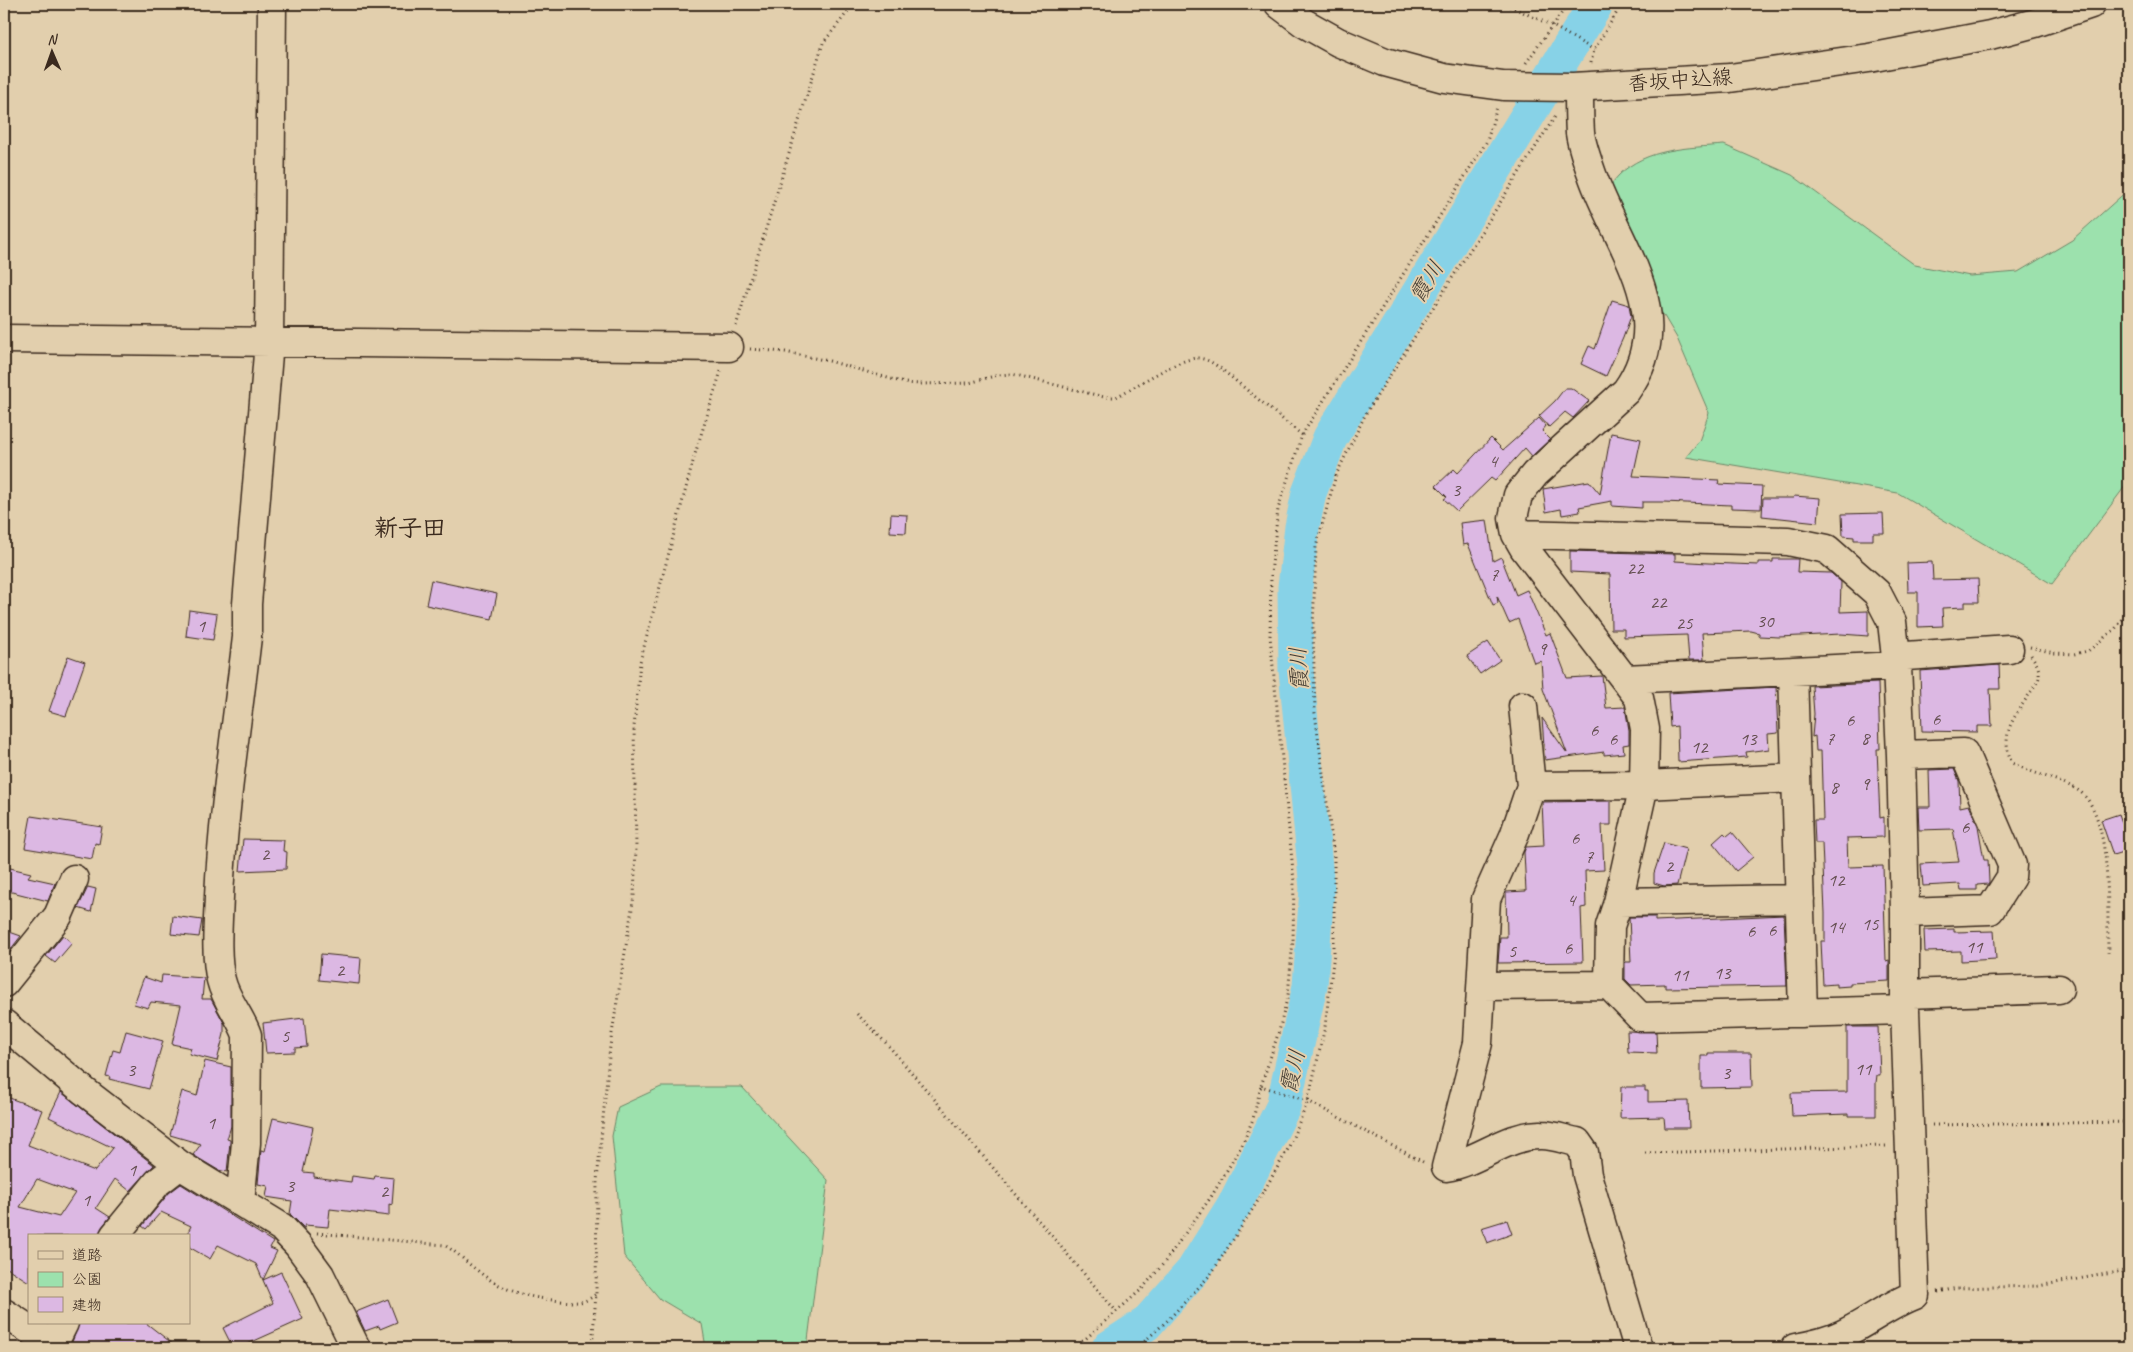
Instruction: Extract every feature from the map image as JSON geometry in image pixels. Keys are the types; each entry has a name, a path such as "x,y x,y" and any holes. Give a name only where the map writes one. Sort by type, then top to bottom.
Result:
{"street":[{"path":"240,1202 246,1143 247,1035 243,1024 228,1002 221,979 218,934 222,844 247,637 247,604 270,342 272,4"},
{"name":"香坂中込線","path":"1279,4 1304,23 1338,42 1385,62 1444,78 1512,86 1577,87 1730,78 1869,58 1990,36 2091,4"},
{"path":"1577,87 1580,134 1586,156 1594,179 1625,246 1644,297 1647,320 1643,358 1637,376 1626,391 1535,474 1518,495 1513,518 1516,534 1524,548 1639,698 1645,729 1644,785 1618,902 1610,926 1610,986 1640,1017 1804,1013 2059,989"},
{"path":"4,340 729,347"},
{"path":"1516,534 1788,541 1828,549 1878,593 1892,622 1897,666 1901,755 1905,1002 1915,1295 1898,1302 1843,1334 1819,1344 1795,1348"},
{"path":"1624,679 1897,666 1906,656 2009,649"},
{"path":"1793,671 1804,1013"},
{"path":"1523,706 1531,786 1514,836 1486,899 1483,986 1478,1043 1446,1167 1459,1165 1526,1136 1544,1135 1577,1142 1584,1152 1587,1175 1638,1348"},
{"path":"1901,755 1964,753 2012,866 2011,877 1990,910 1905,913"},
{"path":"1531,786 1644,785 1796,778"},
{"path":"4,983 58,916 74,879"},
{"path":"1618,902 1800,899"},
{"path":"1483,986 1610,986"},
{"path":"4,1024 84,1091 180,1165 281,1227 320,1275 356,1348"},
{"path":"116,1234 158,1182 180,1165"},
{"path":"4,1313 58,1339"}],"path":[{"path":"592,1348 596,1294 597,1181 610,1046 634,896 636,848 634,727 640,662 695,454 822,43 854,4"},
{"path":"1504,4 1561,30 1594,50"},
{"path":"1075,1348 1142,1289 1164,1263 1211,1197 1242,1145 1253,1118 1288,995 1293,940 1294,881 1270,636 1271,574 1278,509 1302,435 1487,142 1521,70 1568,4"},
{"path":"1137,1348 1168,1320 1211,1274 1261,1196 1288,1149 1308,1101 1325,1027 1334,953 1334,856 1315,713 1313,628 1316,547 1336,475 1366,413 1577,87 1591,64 1594,50 1622,4"},
{"path":"729,347 785,352 829,361 905,383 969,383 998,375 1012,374 1104,397 1116,397 1184,361 1198,358 1214,364 1302,435"},
{"path":"2108,953 2106,860 2102,828 2090,805 2078,790 2012,763 2006,750 2006,739 2010,724 2040,677 2038,666 2026,645 2054,653 2074,654 2088,651 2115,630 2129,611"},
{"path":"857,1014 887,1044 1116,1311"},
{"path":"1261,1086 1308,1101 1429,1165 1446,1167"},
{"path":"1646,1153 2129,1122"},
{"path":"290,1236 300,1231 444,1246 456,1252 479,1273 512,1292 532,1298 579,1302 587,1301 596,1294"},
{"path":"1915,1295 1958,1288 2038,1286 2129,1270"}],"green space":[{"path":"1724,145 1792,175 1915,265 1970,276 2018,272 2072,240 2129,189 2129,481 2052,584 1898,493 1686,457 1699,441 1709,413 1677,338 1617,237 1604,193 1619,175 1642,159 1668,151"},
{"path":"661,1087 742,1087 828,1180 807,1348 706,1348 702,1324 660,1299 624,1256 612,1136 618,1107"}],"building":[{"path":"1612,300 1629,305 1631,316 1606,376 1581,364 1589,346 1595,349"},
{"path":"1565,388 1571,388 1589,401 1573,418 1565,412 1549,427 1539,416 1555,401"},
{"path":"1539,418 1546,426 1542,431 1550,439 1532,456 1525,448 1495,481 1491,478 1457,511 1444,499 1447,497 1436,486 1454,469 1458,473 1491,438 1503,450"},
{"path":"1611,433 1641,439 1633,476 1719,480 1718,484 1762,486 1761,509 1731,508 1731,505 1664,502 1642,502 1642,508 1612,506 1612,501 1579,507 1580,512 1562,515 1561,509 1546,512 1543,489 1589,481 1600,494"},
{"path":"1794,496 1820,498 1818,522 1762,516 1763,498 1793,498"},
{"path":"1883,513 1884,533 1873,533 1873,540 1854,540 1854,537 1843,536 1842,514"},
{"path":"891,514 907,515 906,533 890,532"},
{"path":"1487,520 1493,561 1501,557 1516,595 1527,590 1546,635 1550,633 1567,678 1602,676 1606,708 1625,707 1629,730 1629,744 1623,745 1624,753 1604,755 1604,752 1545,760 1542,718 1567,753 1543,689 1541,661 1534,663 1518,619 1509,623 1497,596 1498,603 1493,605 1468,544 1463,545 1460,523"},
{"path":"1570,551 1675,554 1675,561 1758,565 1758,562 1773,562 1773,559 1798,559 1797,572 1831,573 1841,582 1840,612 1868,611 1868,636 1841,634 1779,637 1759,636 1759,633 1751,631 1702,633 1704,660 1689,660 1687,635 1624,637 1624,629 1611,629 1610,574 1570,572"},
{"path":"1932,562 1933,580 1978,579 1979,602 1965,602 1965,607 1942,608 1943,626 1918,627 1918,592 1908,592 1907,563"},
{"path":"431,580 497,594 492,619 426,605"},
{"path":"189,610 217,614 213,640 186,636"},
{"path":"1488,642 1500,660 1480,674 1467,656"},
{"path":"68,656 85,662 66,716 49,711"},
{"path":"1999,665 2000,689 1990,689 1992,726 1977,726 1977,732 1922,731 1920,671"},
{"path":"1878,683 1880,749 1877,749 1880,818 1884,817 1884,837 1847,838 1848,867 1883,866 1886,961 1889,960 1889,981 1850,983 1850,986 1836,987 1836,984 1823,985 1821,941 1825,941 1825,913 1822,843 1815,843 1814,820 1823,820 1821,751 1816,751 1815,736 1812,737 1814,714 1812,686"},
{"path":"1776,687 1778,733 1768,734 1769,749 1746,752 1747,757 1678,762 1677,726 1670,727 1668,693"},
{"path":"1954,769 1959,781 1960,807 1969,805 1978,826 1984,860 1988,860 1989,882 1988,884 1977,885 1977,890 1961,890 1960,884 1923,886 1921,864 1959,862 1953,829 1919,830 1918,807 1930,807 1929,770"},
{"path":"1611,801 1611,825 1602,825 1604,870 1585,871 1586,907 1581,908 1583,962 1498,963 1500,937 1507,937 1506,892 1526,891 1524,852 1526,847 1544,846 1542,802"},
{"path":"2119,814 2129,843 2129,850 2113,855 2101,820"},
{"path":"31,816 102,827 99,844 95,843 92,859 25,848"},
{"path":"1732,832 1753,857 1736,871 1713,843 1724,833 1727,836"},
{"path":"243,839 284,840 283,851 287,852 286,869 240,871"},
{"path":"1664,843 1686,849 1677,885 1664,886 1654,883 1654,873"},
{"path":"4,864 10,868 31,873 28,877 55,883 48,901 4,890"},
{"path":"88,887 96,889 91,912 78,908"},
{"path":"1784,915 1787,986 1665,988 1665,984 1631,985 1625,979 1625,962 1631,962 1629,917 1655,917 1655,921"},
{"path":"173,916 202,920 199,937 171,934"},
{"path":"1954,929 1954,932 1994,931 1996,959 1961,961 1961,951 1925,952 1924,930"},
{"path":"4,930 21,936 4,958"},
{"path":"63,935 72,943 55,963 46,956"},
{"path":"321,954 361,958 359,984 319,980"},
{"path":"162,975 204,978 202,999 211,999 224,1023 224,1034 217,1061 189,1054 191,1048 172,1044 181,1005 151,1002 148,1008 134,1004 144,977 161,983"},
{"path":"304,1018 307,1047 295,1048 295,1052 266,1053 263,1023"},
{"path":"1847,1027 1878,1027 1880,1075 1877,1075 1876,1083 1876,1116 1848,1116 1848,1114 1792,1116 1791,1093 1847,1092"},
{"path":"126,1031 163,1041 149,1089 109,1079 110,1077 106,1076 113,1050 120,1052"},
{"path":"1627,1031 1656,1032 1657,1053 1628,1052"},
{"path":"1708,1053 1751,1053 1752,1087 1701,1088 1701,1056 1708,1056"},
{"path":"205,1061 231,1067 231,1126 227,1139 230,1142 227,1172 218,1170 193,1155 201,1144 170,1135 182,1091 197,1096"},
{"path":"1621,1087 1645,1087 1645,1091 1648,1091 1648,1102 1688,1101 1689,1128 1665,1128 1664,1117 1620,1118"},
{"path":"61,1092 154,1165 130,1191 115,1179 96,1208 110,1217 102,1227 100,1234 28,1234 28,1281 4,1266 4,1096 42,1110 28,1145 95,1171 113,1148 49,1117","holes":["37,1179 75,1193 59,1217 20,1207"]},
{"path":"273,1118 313,1127 303,1172 314,1173 314,1177 351,1182 352,1176 374,1179 375,1176 394,1178 392,1205 389,1204 389,1216 330,1209 328,1227 305,1225 305,1228 290,1214 292,1201 266,1197 268,1186 258,1184 261,1150 265,1151"},
{"path":"181,1184 273,1242 270,1248 277,1251 263,1280 281,1272 303,1319 243,1346 242,1344 233,1348 223,1328 273,1303 256,1264 218,1245 210,1259 190,1248 189,1230 191,1226 161,1212 146,1229 142,1226 169,1193"},
{"path":"1507,1220 1512,1234 1487,1243 1481,1228"},
{"path":"388,1299 397,1322 380,1329 379,1326 365,1331 356,1312"},
{"path":"79,1324 147,1324 178,1348 74,1348 72,1342"}],"waterway":[{"name":"霞川","path":"1109,1348 1146,1324 1193,1271 1236,1202 1283,1107 1310,986 1317,888 1296,670 1295,587 1302,527 1309,493 1330,438 1596,4"}],"district":[{"name":"新子田","path":"410,528"}]}
